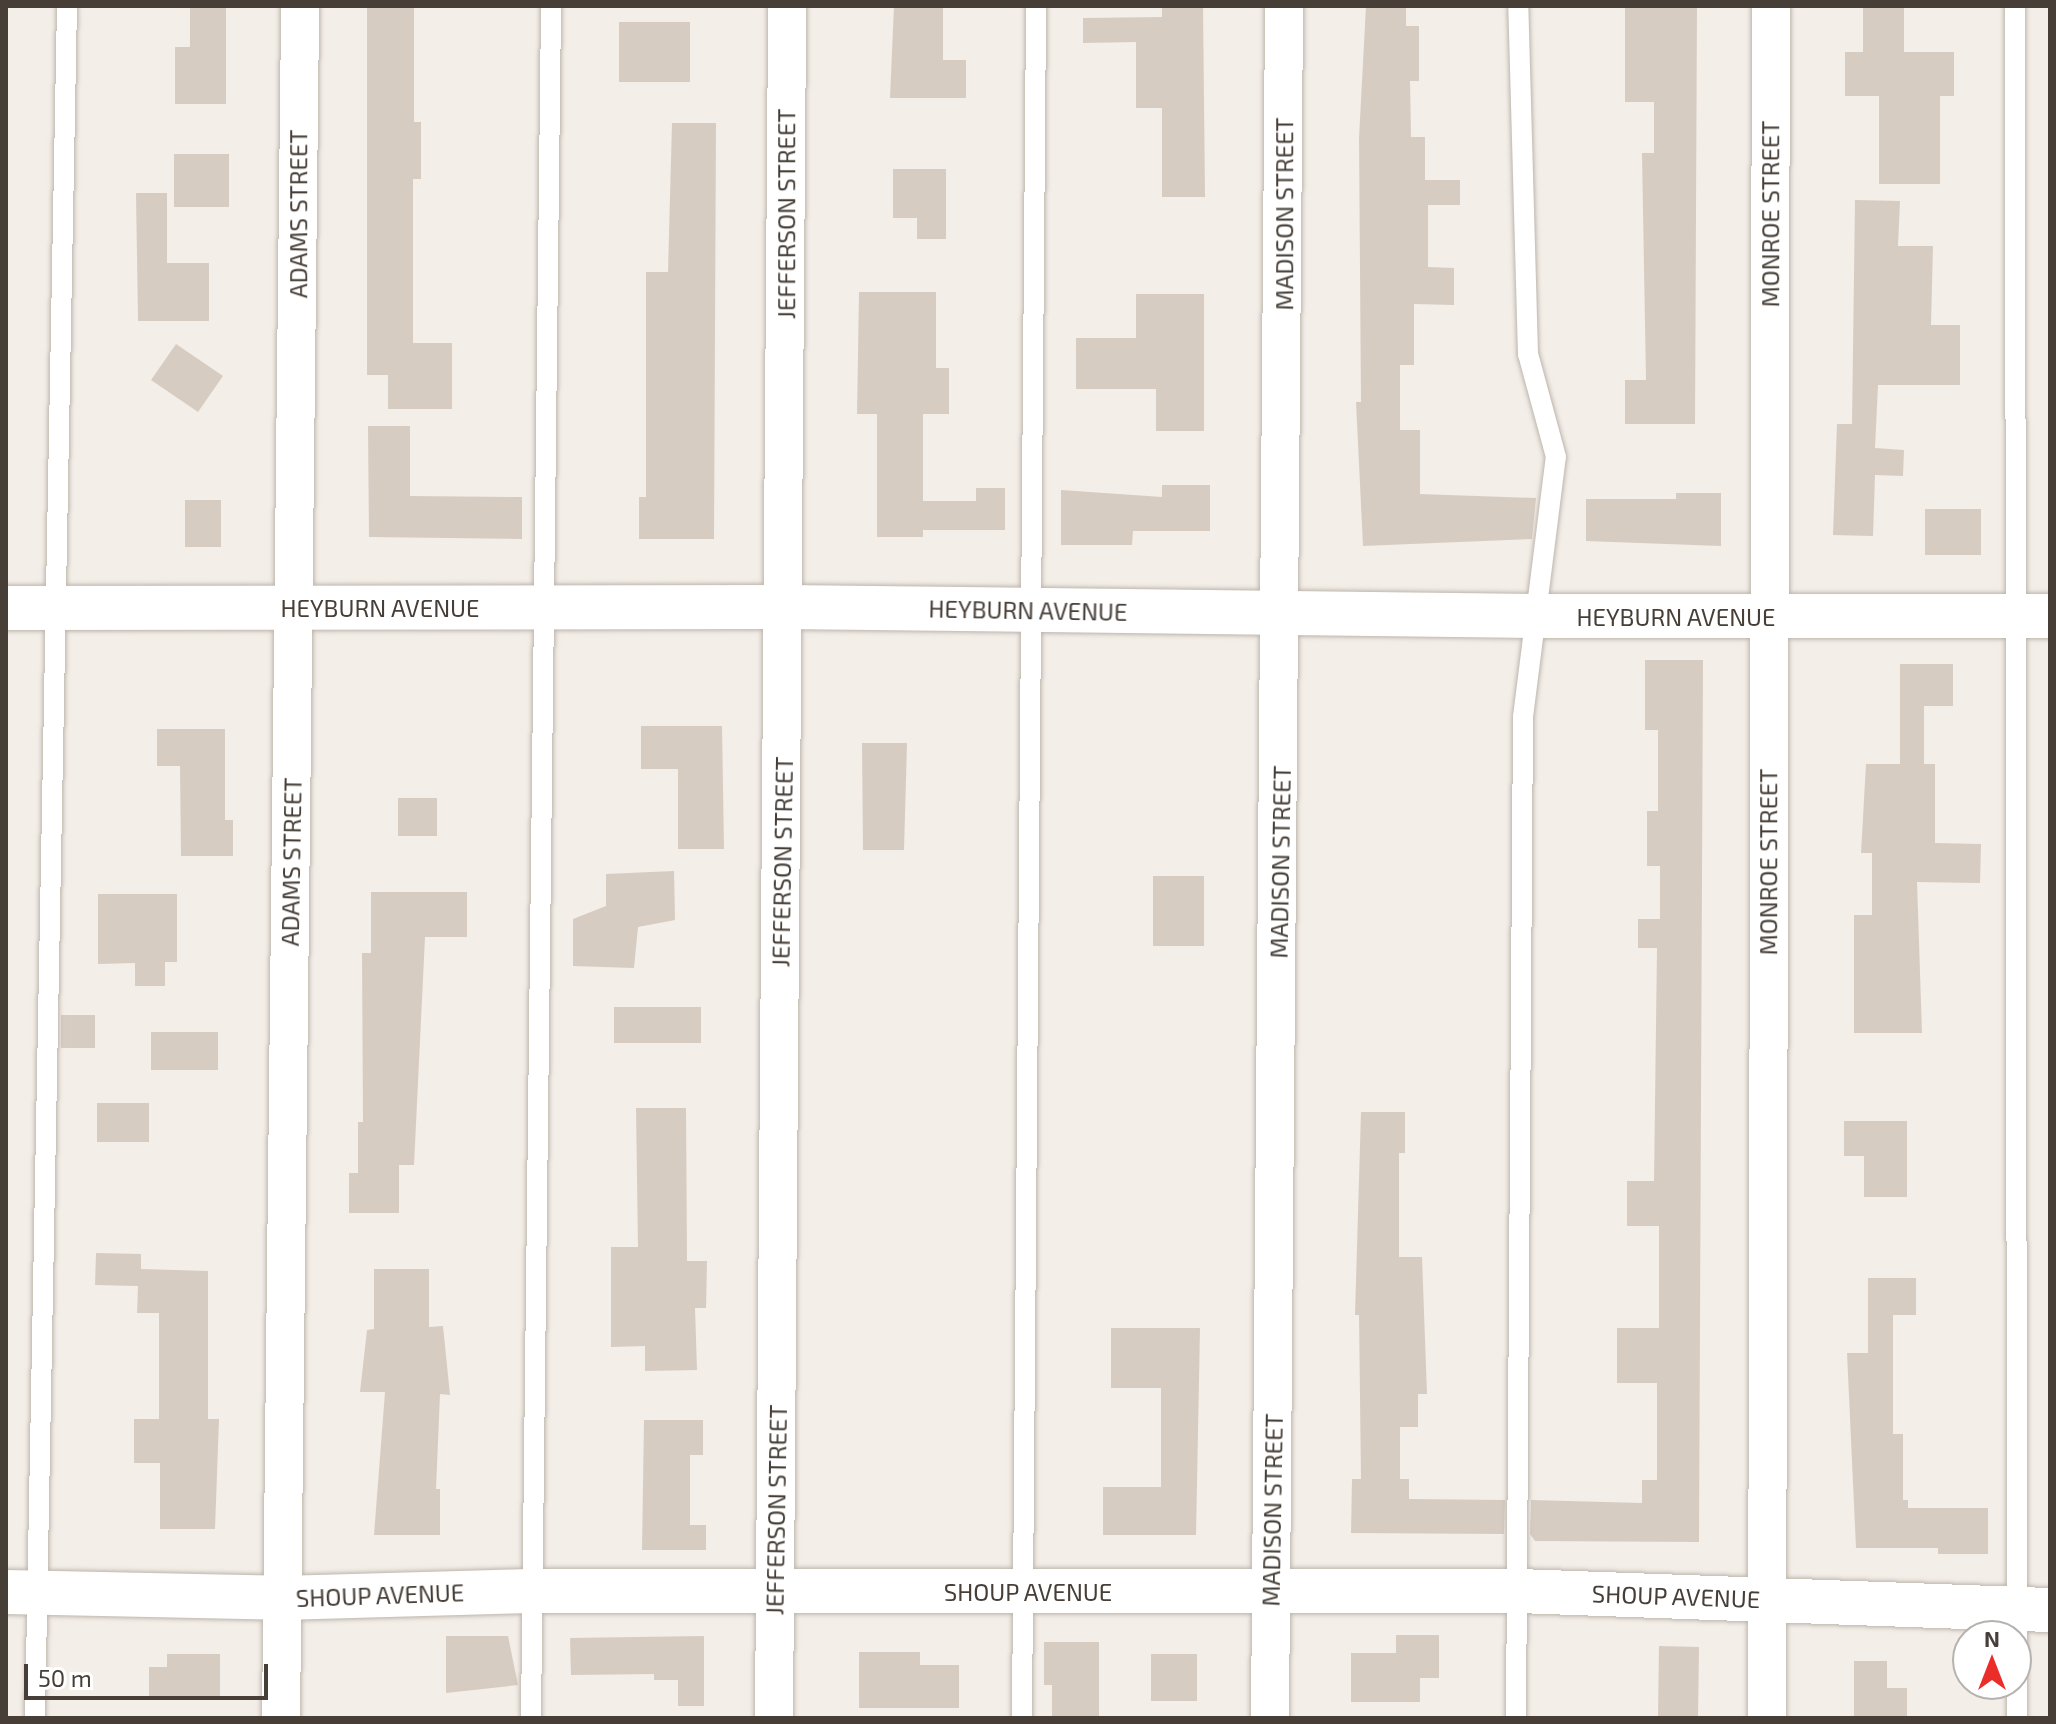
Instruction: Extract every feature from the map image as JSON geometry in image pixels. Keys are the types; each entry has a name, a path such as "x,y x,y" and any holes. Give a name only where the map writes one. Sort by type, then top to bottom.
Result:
{"street":[{"name":"ADAMS STREET","path":"281,1718 300,6"},
{"name":"JEFFERSON STREET","path":"774,1718 787,6"},
{"name":"MADISON STREET","path":"1270,1718 1283,614 1284,6"},
{"name":"MONROE STREET","path":"1767,1718 1771,6"},
{"name":"HEYBURN AVENUE","path":"6,608 784,607 1537,616 2033,616"},
{"name":"SHOUP AVENUE","path":"21,1594 281,1598 531,1591 1518,1591 2034,1610"}],"lane":[{"path":"35,1718 21,1594 56,608 67,6"},
{"path":"531,1718 551,6"},
{"path":"1022,1718 1036,6"},
{"path":"1516,1718 1523,717 1527,652 1537,616 1556,457 1528,354 1518,6"},
{"path":"2015,6 2033,616 2034,1610 2017,1718"}],"building":[{"path":"190,6 226,6 226,104 175,104 175,47 190,47"},
{"path":"367,6 414,6 414,122 421,122 421,179 413,179 413,343 452,343 452,409 388,409 388,375 367,375"},
{"path":"894,6 943,6 943,60 966,60 966,98 890,98"},
{"path":"1162,6 1203,6 1205,197 1162,197 1162,108 1136,108 1136,42 1083,43 1083,18 1162,17"},
{"path":"1366,6 1406,6 1406,26 1419,26 1419,81 1410,81 1411,137 1425,137 1425,180 1460,180 1460,205 1428,205 1428,267 1454,268 1454,305 1414,304 1414,365 1400,365 1400,430 1420,430 1420,494 1536,498 1532,539 1363,546 1356,402 1361,402 1359,138"},
{"path":"1625,6 1697,6 1695,424 1625,424 1625,380 1646,380 1642,153 1654,153 1654,102 1625,102"},
{"path":"1863,6 1904,6 1904,52 1954,52 1954,96 1940,96 1940,184 1879,184 1879,96 1845,96 1845,52 1863,52"},
{"path":"619,22 690,22 690,82 619,82"},
{"path":"672,123 716,123 714,539 639,539 639,497 646,497 646,272 668,272"},
{"path":"174,154 229,154 229,207 174,207"},
{"path":"893,169 946,169 946,239 917,239 917,218 893,218"},
{"path":"136,193 167,193 167,263 209,263 209,321 138,321"},
{"path":"1855,200 1900,201 1898,246 1933,246 1931,325 1960,325 1960,385 1878,385 1875,448 1904,450 1903,476 1875,475 1873,536 1833,535 1837,424 1852,424"},
{"path":"859,292 936,292 936,368 949,368 949,414 923,414 923,501 976,501 976,488 1005,488 1005,530 923,530 923,537 877,537 877,414 857,414"},
{"path":"1136,294 1204,294 1204,431 1156,431 1156,389 1076,389 1076,338 1136,338"},
{"path":"176,344 223,376 198,412 151,380"},
{"path":"368,426 410,426 410,496 522,497 522,539 369,537"},
{"path":"1162,485 1210,485 1210,531 1133,531 1132,545 1061,545 1061,490 1162,497"},
{"path":"1676,493 1721,493 1721,546 1586,541 1586,499 1676,499"},
{"path":"185,500 221,500 221,547 185,547"},
{"path":"1925,509 1981,509 1981,555 1925,555"},
{"path":"1645,660 1703,660 1699,1542 1535,1541 1530,1534 1531,1500 1642,1503 1642,1480 1657,1480 1657,1383 1617,1383 1617,1328 1659,1328 1659,1226 1627,1226 1627,1181 1654,1181 1657,948 1638,948 1638,919 1660,919 1660,866 1647,866 1647,811 1658,811 1658,730 1645,730"},
{"path":"1900,664 1953,664 1953,706 1924,706 1924,764 1935,764 1935,843 1981,844 1980,883 1917,882 1922,1033 1854,1033 1854,915 1872,915 1872,853 1861,853 1866,764 1900,764"},
{"path":"641,726 722,726 724,849 678,849 678,769 641,769"},
{"path":"157,729 225,729 225,820 233,820 233,856 181,856 180,766 157,766"},
{"path":"862,743 907,743 904,850 863,850"},
{"path":"398,798 437,798 437,836 398,836"},
{"path":"674,871 675,920 638,927 634,968 573,966 573,919 606,906 606,874"},
{"path":"1153,876 1204,876 1204,946 1153,946"},
{"path":"371,892 467,892 467,937 425,937 414,1165 399,1165 399,1213 349,1213 349,1173 358,1173 358,1122 363,1122 362,953 371,953"},
{"path":"98,894 177,894 177,962 165,962 165,986 135,986 135,963 98,964"},
{"path":"614,1007 701,1007 701,1043 614,1043"},
{"path":"61,1015 95,1015 95,1048 61,1048"},
{"path":"151,1032 218,1032 218,1070 151,1070"},
{"path":"97,1103 149,1103 149,1142 97,1142"},
{"path":"636,1108 686,1108 687,1261 707,1261 706,1308 695,1308 697,1370 645,1371 645,1346 611,1347 611,1247 638,1247"},
{"path":"1361,1112 1405,1112 1405,1153 1399,1153 1399,1257 1422,1257 1427,1394 1418,1394 1418,1427 1400,1427 1400,1479 1409,1479 1409,1499 1505,1500 1504,1534 1351,1533 1352,1479 1361,1479 1359,1315 1355,1315"},
{"path":"1844,1121 1907,1121 1907,1197 1864,1197 1864,1156 1844,1156"},
{"path":"96,1253 141,1254 141,1269 208,1271 208,1419 219,1419 215,1529 160,1529 160,1463 134,1463 134,1419 159,1419 159,1313 137,1313 138,1286 95,1285"},
{"path":"374,1269 429,1269 429,1327 443,1326 450,1395 440,1394 436,1489 440,1489 440,1535 374,1535 385,1392 360,1392 367,1330 374,1329"},
{"path":"1868,1278 1916,1278 1916,1315 1893,1315 1893,1434 1903,1434 1903,1500 1908,1500 1908,1508 1988,1508 1988,1554 1938,1554 1938,1548 1856,1548 1847,1353 1868,1353"},
{"path":"1111,1328 1200,1328 1196,1535 1103,1535 1103,1487 1161,1487 1161,1388 1111,1388"},
{"path":"644,1420 703,1420 703,1455 690,1455 690,1525 706,1525 706,1550 642,1550"},
{"path":"1396,1635 1439,1635 1439,1678 1420,1678 1420,1702 1351,1702 1351,1653 1396,1653"},
{"path":"446,1636 508,1636 518,1685 446,1693"},
{"path":"704,1636 704,1706 678,1706 678,1680 654,1680 654,1674 571,1675 570,1638"},
{"path":"1044,1642 1099,1642 1099,1718 1052,1718 1052,1685 1044,1685"},
{"path":"1659,1646 1699,1647 1698,1718 1658,1718"},
{"path":"859,1652 920,1652 920,1665 959,1665 959,1708 859,1708"},
{"path":"167,1654 220,1654 220,1700 149,1700 149,1667 167,1667"},
{"path":"1151,1654 1197,1654 1197,1701 1151,1701"},
{"path":"1854,1661 1887,1661 1887,1688 1907,1688 1907,1718 1854,1718"}]}
